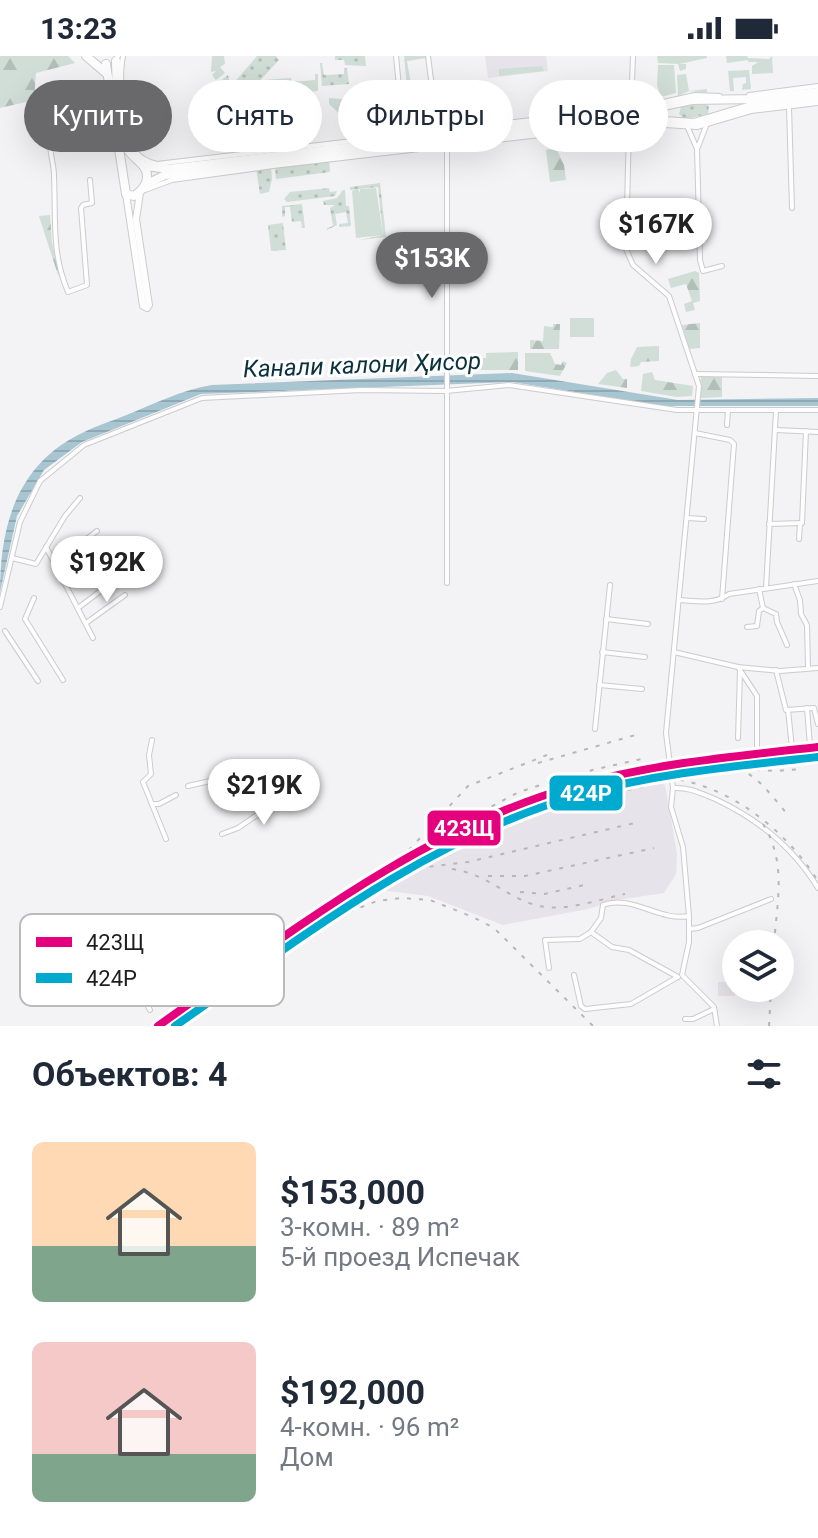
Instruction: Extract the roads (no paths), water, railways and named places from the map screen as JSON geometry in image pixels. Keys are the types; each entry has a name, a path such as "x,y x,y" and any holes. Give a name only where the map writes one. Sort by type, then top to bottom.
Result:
{"highway":[{"path":"89,56 113,58 124,137 133,157 145,166 161,169 338,148"},
{"path":"89,56 115,77"},
{"path":"668,123 685,125 708,122 751,106 818,92"},
{"path":"708,99 713,110 708,122"},
{"path":"668,106 708,99 818,101"},
{"path":"679,103 676,114 685,125"},
{"path":"119,152 126,194 134,196 165,175 338,149"},
{"path":"120,161 133,157"},
{"path":"191,166 205,159"},
{"path":"142,188 147,179 145,166"}],"main road":[{"path":"126,194 143,285 135,212 142,188"}],"street":[{"path":"396,56 398,80"},
{"path":"428,56 431,80"},
{"path":"632,80 633,56"},
{"path":"113,58 132,147 141,157 157,164 338,147"},
{"path":"722,266 703,271 700,260 697,149 708,122 796,99 818,86"},
{"path":"668,101 695,95 796,99"},
{"path":"792,208 796,99"},
{"path":"668,124 685,125 697,149"},
{"path":"51,152 54,174 53,234 67,291 87,285 81,208 92,203 90,180"},
{"path":"142,188 172,180 398,152"},
{"path":"447,152 447,583"},
{"path":"574,975 581,1006 585,1009 631,1004 680,976 689,929 683,847 671,807 673,788 666,742 699,386 669,296 633,265 626,249 628,152"},
{"path":"695,374 818,376"},
{"path":"0,607 20,522 34,490 49,472 84,445 192,401 214,396 509,385 667,409 818,410"},
{"path":"727,425 728,410"},
{"path":"747,627 757,626 759,611 763,608 776,411"},
{"path":"775,430 818,432"},
{"path":"799,539 805,494 806,431"},
{"path":"695,433 730,440 735,446 722,599"},
{"path":"12,558 35,565 80,498"},
{"path":"687,518 704,519"},
{"path":"768,524 800,523"},
{"path":"55,563 97,531"},
{"path":"46,547 93,638"},
{"path":"63,578 104,548"},
{"path":"78,608 119,577"},
{"path":"679,600 710,602 729,594 818,581"},
{"path":"794,584 806,623 808,668"},
{"path":"595,729 610,585"},
{"path":"86,623 125,595"},
{"path":"34,598 25,619 63,680"},
{"path":"763,608 776,614 787,645"},
{"path":"606,619 648,624"},
{"path":"5,631 38,681"},
{"path":"602,652 645,657"},
{"path":"674,652 739,669 818,668"},
{"path":"738,738 739,669"},
{"path":"739,669 757,696 757,749"},
{"path":"776,670 788,710 792,748 818,745"},
{"path":"599,685 642,689"},
{"path":"807,708 810,746"},
{"path":"788,710 814,708 818,724"},
{"path":"152,740 149,755 151,774 143,780 166,839"},
{"path":"188,786 237,775 244,766"},
{"path":"671,778 687,771 739,768"},
{"path":"673,788 688,788 740,810 779,838 818,888"},
{"path":"152,804 159,804 176,795"},
{"path":"222,834 238,828 273,804 273,797"},
{"path":"689,929 771,899"},
{"path":"549,968 545,940 580,939 591,932 601,918 603,905 610,902 641,907 658,915 689,916"},
{"path":"591,932 612,947 629,950 680,976 714,1009 717,1026"},
{"path":"148,1006 150,1010"},
{"path":"685,1019 693,1019 714,1009"}],"water":[{"path":"512,373 678,400 818,398 818,406 662,406 512,382 201,394 82,442 44,470 17,516 0,592 8,522 26,482 57,448 89,430 178,394 212,385"}],"railway":[{"path":"538,763 639,734"},
{"path":"409,850 468,786 547,755"},
{"path":"284,939 338,902 426,850 518,807 640,773 760,756 818,758"},
{"path":"568,781 592,770 646,758"},
{"path":"727,764 755,778 790,817"},
{"path":"744,769 803,769"},
{"path":"481,812 519,792 577,773"},
{"path":"656,777 704,786 749,810 788,842 818,881"},
{"path":"534,811 646,786"},
{"path":"384,881 418,868 468,862 639,822"},
{"path":"763,824 778,868 775,930"},
{"path":"488,876 525,876 654,848"},
{"path":"452,869 475,875 521,900 543,907 578,905 625,894"},
{"path":"520,892 544,894 589,884"},
{"path":"338,916 377,901 402,898 430,900 473,917 494,928 593,1026"},
{"path":"769,1026 770,1002"},
{"path":"154,1026 183,1006"},
{"path":"176,1026 205,1006"}],"water label":[{"name":"Канали калони Ҳисор","path":"362,365"}]}
